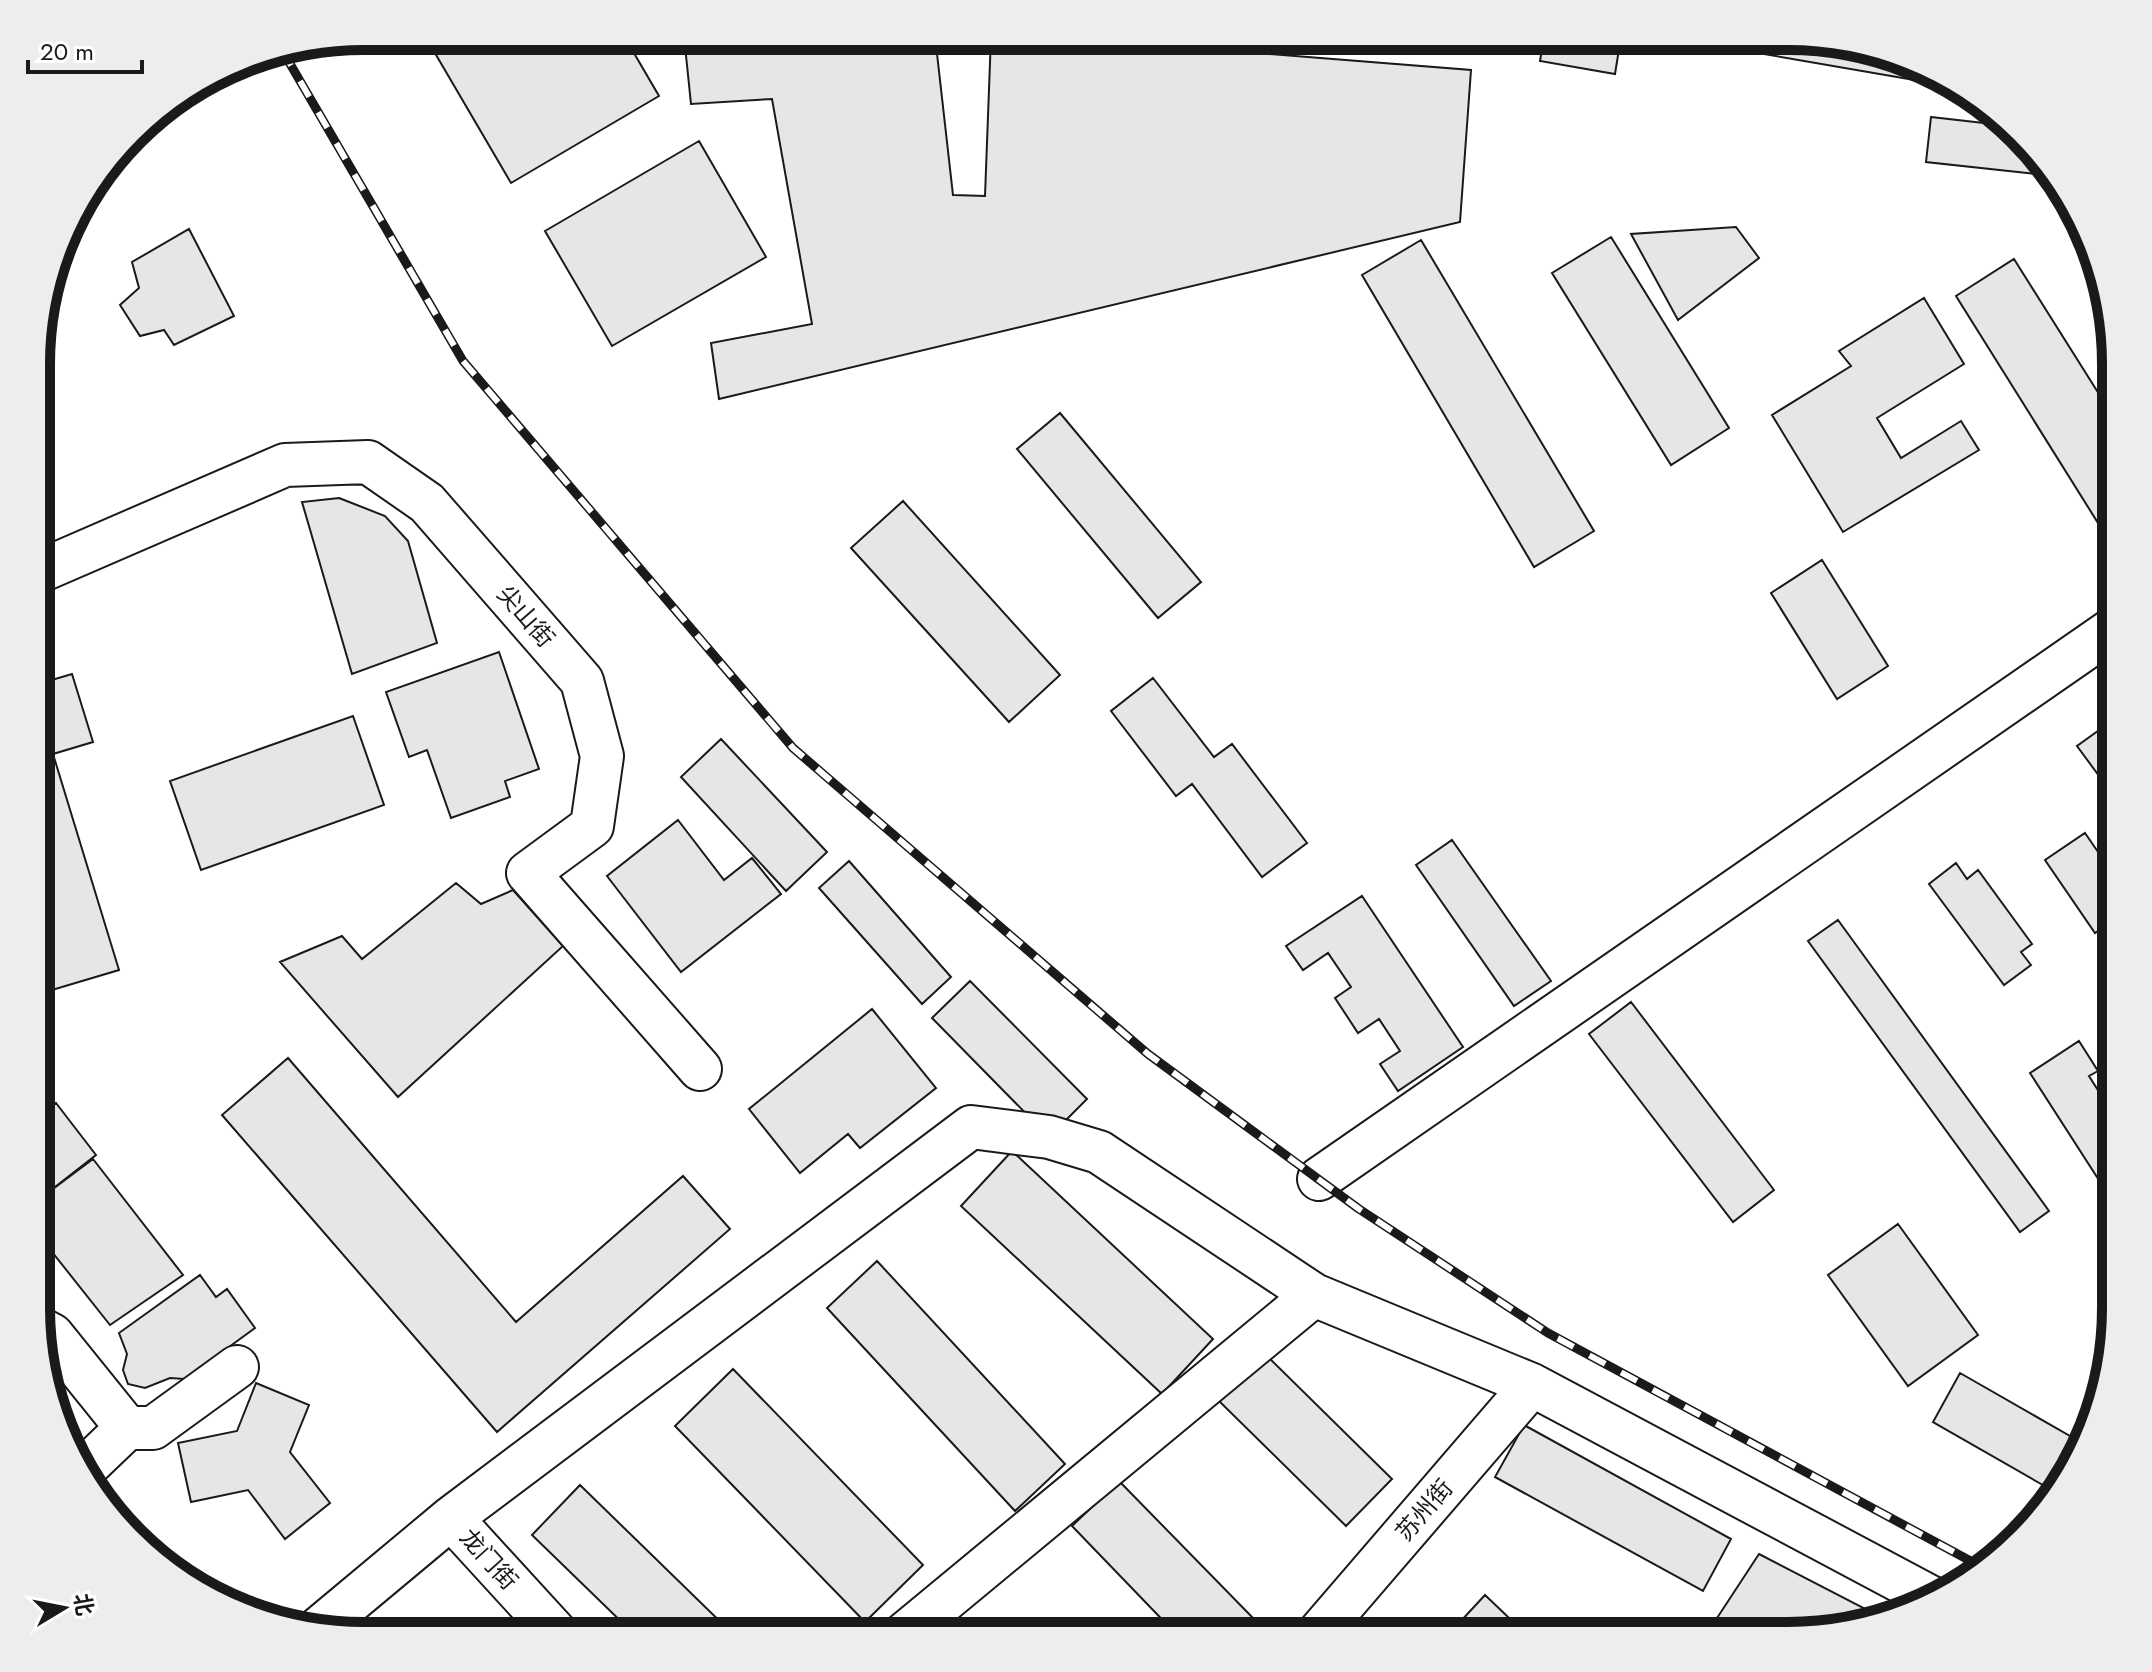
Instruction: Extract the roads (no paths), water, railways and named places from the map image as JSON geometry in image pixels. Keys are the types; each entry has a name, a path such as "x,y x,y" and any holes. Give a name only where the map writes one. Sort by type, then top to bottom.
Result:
{"street":[{"name":"尖山街","path":"50,567 285,465 368,462 427,503 582,681 602,756 592,826 528,873 700,1069"},
{"path":"1319,1179 2102,637"},
{"path":"329,1620 451,1518 971,1127 1049,1137 1099,1152 1314,1295 1532,1385 1921,1592"},
{"path":"919,1622 1314,1295"},
{"path":"52,1335 127,1428"},
{"path":"91,1463 127,1428 153,1428 237,1367"},
{"name":"苏州街","path":"1328,1622 1532,1385"},
{"name":"龙门街","path":"451,1518 546,1622"}],"railway":[{"path":"288,60 463,361 793,748 1148,1054 1359,1209 1548,1333 1972,1562"}]}
